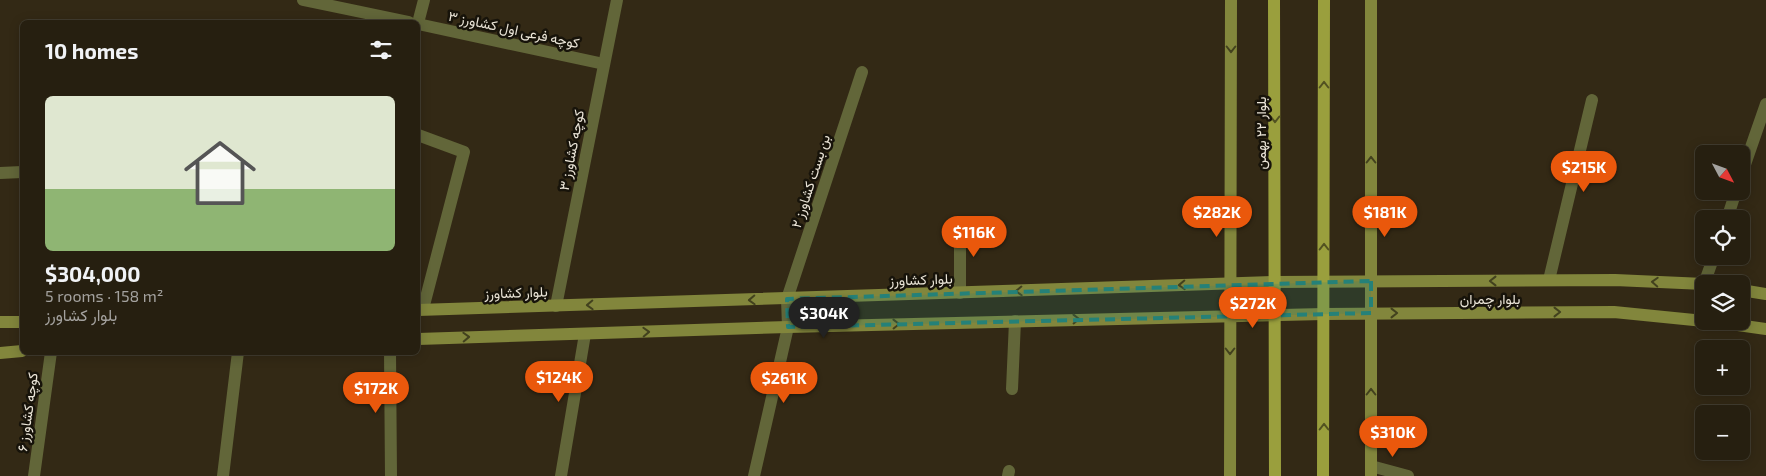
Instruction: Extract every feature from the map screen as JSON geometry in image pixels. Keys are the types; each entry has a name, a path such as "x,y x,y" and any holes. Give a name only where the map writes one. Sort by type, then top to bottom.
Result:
{"main road":[{"path":"1230,476 1231,0"},
{"name":"بلوار ۲۲ بهمن","path":"1274,0 1274,476"},
{"path":"1324,0 1324,476"},
{"path":"1371,0 1371,471"},
{"name":"بلوار چمران","path":"1275,282 1615,280 1695,284"},
{"name":"بلوار کشاورز","path":"420,309 786,299 1275,282"},
{"path":"1750,291 1766,294"},
{"name":"بلوار چمران","path":"1275,314 1614,312 1695,320"},
{"path":"420,339 788,326 1275,314"},
{"path":"0,322 20,322"},
{"path":"1750,327 1766,329"},
{"path":"0,353 20,351"}],"street":[{"path":"303,0 399,20"},
{"path":"419,20 424,0"},
{"name":"کوچه کشاورز ۳","path":"556,306 617,0"},
{"name":"کوچه فرعی اول کشاورز ۳","path":"420,24 604,64"},
{"name":"بن بست کشاورز ۲","path":"786,299 862,72"},
{"path":"1549,280 1592,100"},
{"path":"1750,150 1766,104"},
{"path":"420,136 464,152 420,309"},
{"path":"0,173 20,172"},
{"path":"960,223 960,293"},
{"path":"754,476 788,326 786,299"},
{"path":"1012,389 1016,321"},
{"path":"561,476 585,334"},
{"name":"کوچه کشاورز ۶","path":"34,476 51,355"},
{"path":"223,476 238,355"},
{"path":"390,355 391,476"},
{"path":"1371,471 1408,476"}],"highlighted area":[{"path":"1371,281 1371,313 788,327 787,299"}]}
